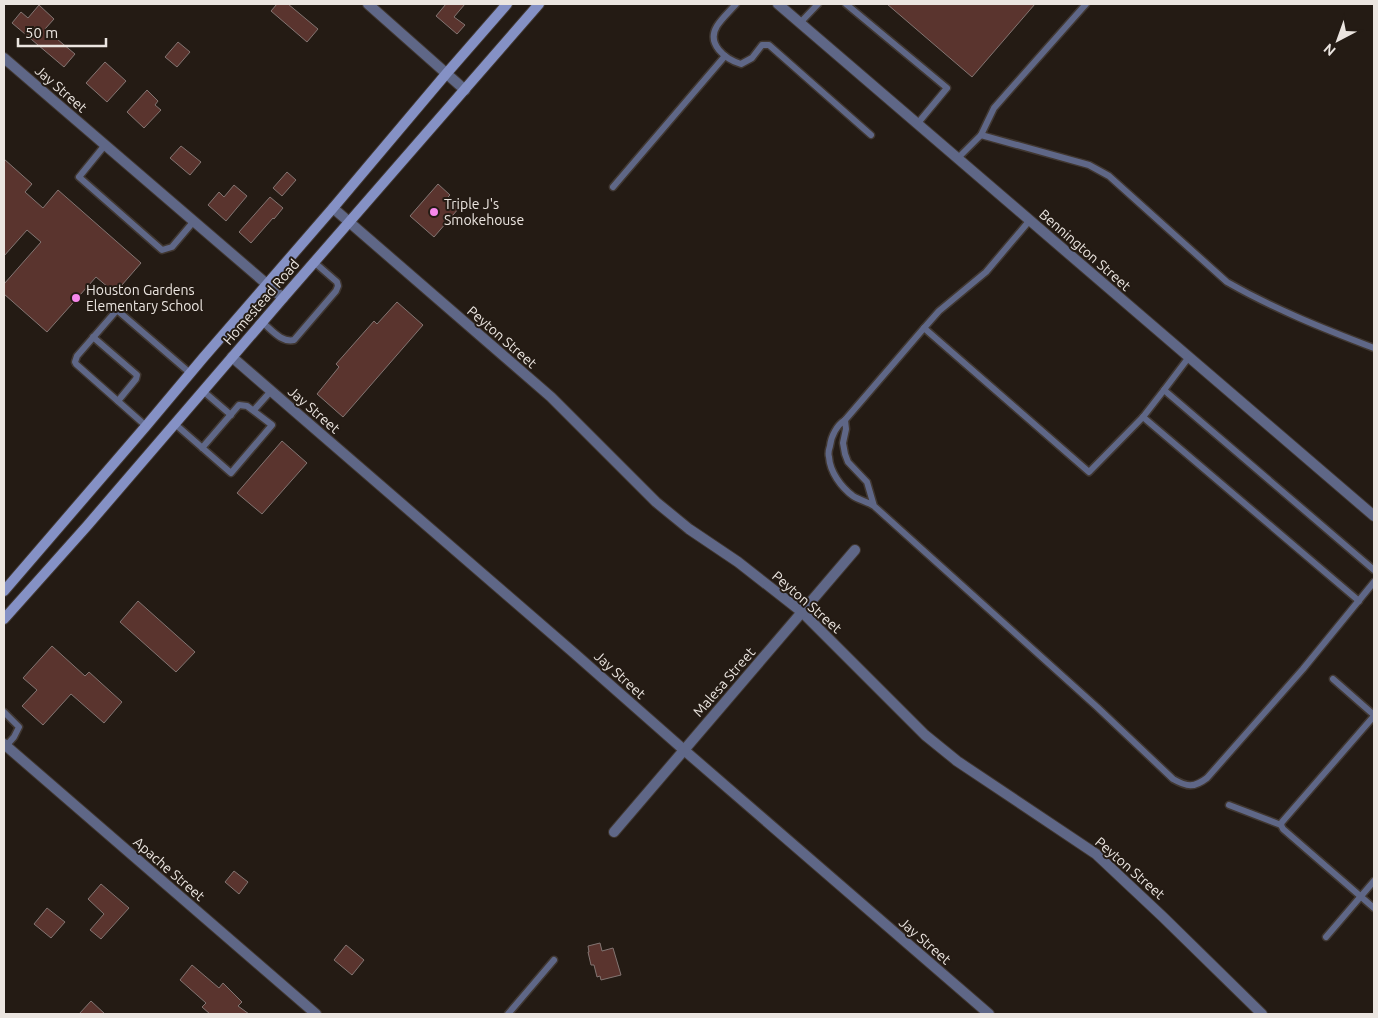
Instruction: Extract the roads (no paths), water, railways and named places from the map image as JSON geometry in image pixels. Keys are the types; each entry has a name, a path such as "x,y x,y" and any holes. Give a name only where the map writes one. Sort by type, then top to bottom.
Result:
{"main road":[{"name":"Homestead Road","path":"4,591 507,4"},
{"name":"Homestead Road","path":"4,619 87,526 539,4"}],"street":[{"path":"368,4 465,90"},
{"name":"Bennington Street","path":"781,5 1374,516"},
{"name":"Jay Street","path":"4,58 283,298"},
{"name":"Peyton Street","path":"333,208 551,397 656,502 689,529 738,562 802,612 925,735 957,761 1096,854 1262,1014"},
{"name":"Jay Street","path":"232,357 989,1014"},
{"name":"Malesa Street","path":"614,832 855,550"},
{"name":"Apache Street","path":"5,745 316,1014"}],"lane":[{"path":"736,4 716,27 714,39 717,48 725,56 741,64 752,58 762,46 769,45 871,135"},
{"path":"800,23 818,4"},
{"path":"846,4 947,88 918,124"},
{"path":"958,158 981,135 994,108 1086,4"},
{"path":"613,187 725,56"},
{"path":"981,135 1089,165 1109,176 1227,282 1316,326 1374,348"},
{"path":"105,145 79,177 162,250 172,246 194,221"},
{"path":"1030,220 986,272 939,311 840,424 830,442 829,458 835,476 854,496 874,506 1097,707 1173,779 1187,785 1194,786 1206,778 1302,669 1374,582"},
{"path":"262,322 284,340 294,340 336,291 338,286 337,282 314,262"},
{"path":"146,426 76,364 77,356 117,310 190,373"},
{"path":"924,328 1089,472 1143,417 1189,357"},
{"path":"93,337 137,375 136,380 118,401"},
{"path":"1164,390 1374,570"},
{"path":"204,391 230,415"},
{"path":"254,410 271,391"},
{"path":"175,424 202,448 231,473 272,425 254,410 247,406 239,405 202,448"},
{"path":"1143,417 1359,601"},
{"path":"845,420 846,429 843,443 845,454 848,462 867,482 874,506"},
{"path":"1281,825 1374,715 1333,679"},
{"path":"4,712 18,727 14,737 5,745"},
{"path":"1230,805 1281,825 1283,829 1374,908"},
{"path":"1326,937 1374,881"},
{"path":"508,1014 554,960"}],"place":[{"name":"Triple J's Smokehouse","path":"434,212"},
{"name":"Houston Gardens Elementary School","path":"76,298"}]}
